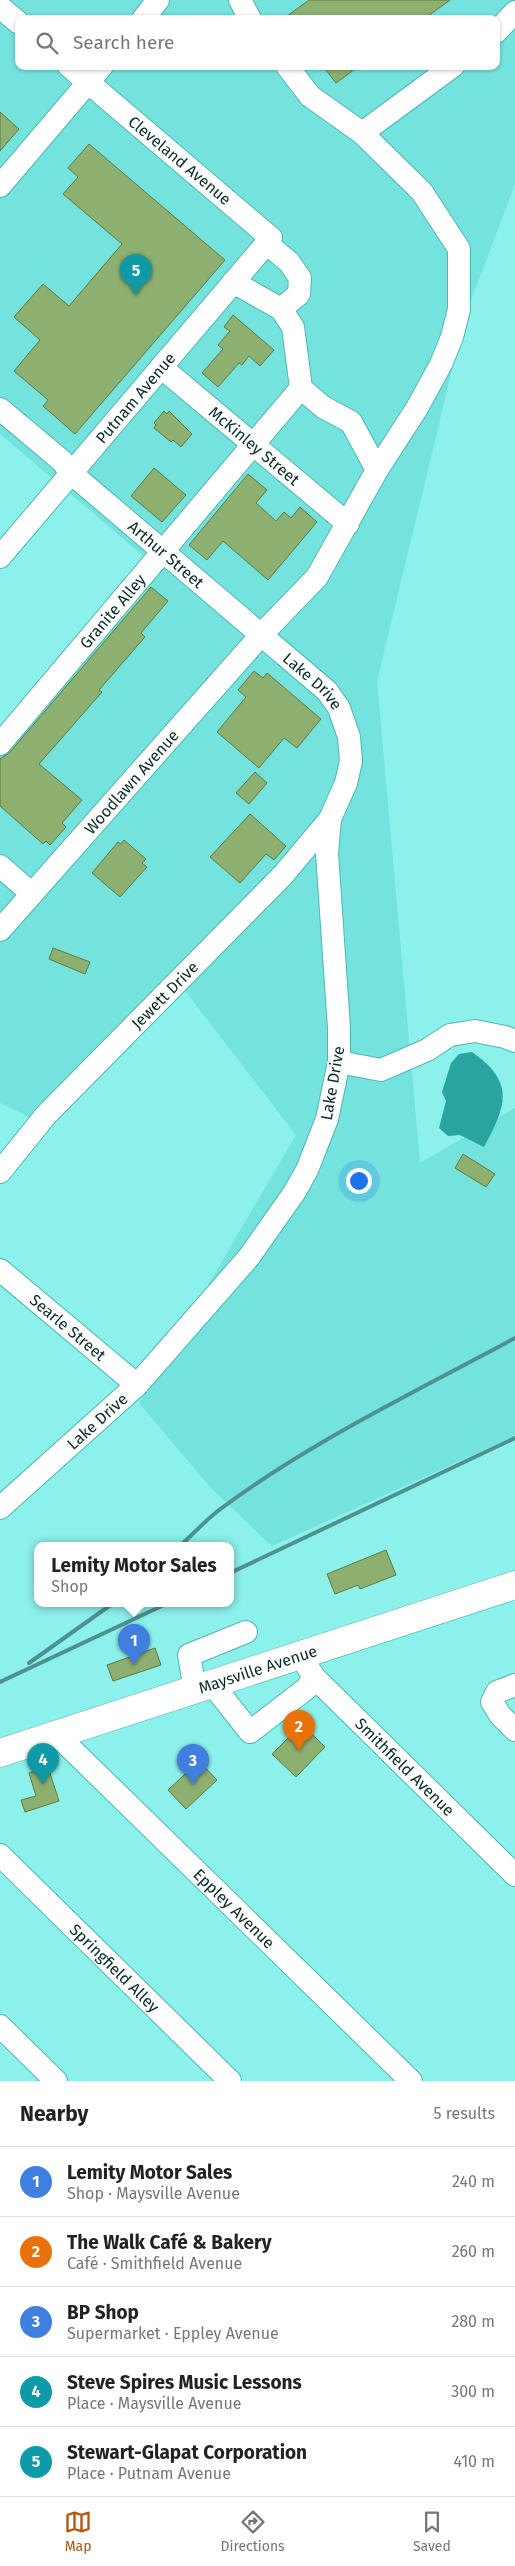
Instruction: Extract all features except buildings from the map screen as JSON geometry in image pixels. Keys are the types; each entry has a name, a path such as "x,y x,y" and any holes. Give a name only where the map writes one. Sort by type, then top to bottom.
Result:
{"main road":[{"name":"Maysville Avenue","path":"0,1754 204,1687 307,1666 514,1589"}],"street":[{"path":"145,15 158,0"},
{"path":"240,0 248,15"},
{"path":"0,7 15,20"},
{"path":"500,28 515,12"},
{"name":"Cleveland Avenue","path":"81,70 95,75 269,240 289,262 300,278 300,294 281,309"},
{"name":"Woodlawn Avenue","path":"0,930 262,634 317,576 377,470 418,408 442,364 452,337 459,309 459,249 422,192 362,133 310,96 290,70"},
{"path":"362,133 448,70"},
{"path":"0,186 95,75"},
{"name":"Putnam Avenue","path":"0,557 269,240"},
{"path":"233,282 281,309 293,327 301,388 323,407 352,422 377,470"},
{"name":"McKinley Street","path":"161,367 348,524"},
{"name":"Granite Alley","path":"0,744 301,388"},
{"name":"Arthur Street","path":"0,409 62,461 71,473 162,552 262,634"},
{"name":"Lake Drive","path":"0,1508 137,1385 249,1257 294,1193 307,1170 327,1119 338,1062 339,1028 328,853 330,819 346,783 351,761 349,736 339,708 327,690 262,634"},
{"name":"Jewett Drive","path":"0,1172 46,1115 283,875 330,819"},
{"path":"0,866 31,893"},
{"path":"338,1062 381,1070 426,1050 450,1035 475,1031 505,1036 515,1041"},
{"name":"Searle Street","path":"0,1270 137,1385"},
{"path":"246,1632 189,1655 204,1687 250,1732 307,1688 307,1666"},
{"name":"Smithfield Avenue","path":"307,1666 515,1875"},
{"path":"515,1685 497,1692 492,1702 500,1715 515,1730"},
{"name":"Eppley Avenue","path":"57,1735 411,2081"},
{"name":"Springfield Alley","path":"0,1854 230,2081"},
{"path":"4,2038 56,2081"}],"shaded area":[{"path":"0,0 515,0 515,184 465,316 377,681 420,1163 515,1108 515,1436 272,1546 211,1488 139,1403 296,1135 173,975 35,1120 0,1103 0,734 146,558 0,434"},
{"path":"472,1052 486,1063 495,1074 501,1084 503,1095 498,1119 484,1147 460,1135 448,1136 439,1128 446,1101 442,1092 451,1063 459,1054"}],"railway":[{"path":"184,1542 219,1510 290,1462 364,1419 515,1338"},
{"path":"234,1571 515,1438"},
{"path":"29,1663 108,1607"},
{"path":"0,1682 160,1607"}],"place":[{"name":"Stewart-Glapat Corporation","path":"136,295"},
{"name":"Lemity Motor Sales","path":"134,1665"},
{"name":"The Walk Café & Bakery","path":"299,1751"},
{"name":"Steve Spires Music Lessons","path":"43,1784"},
{"name":"BP Shop","path":"193,1785"}]}
